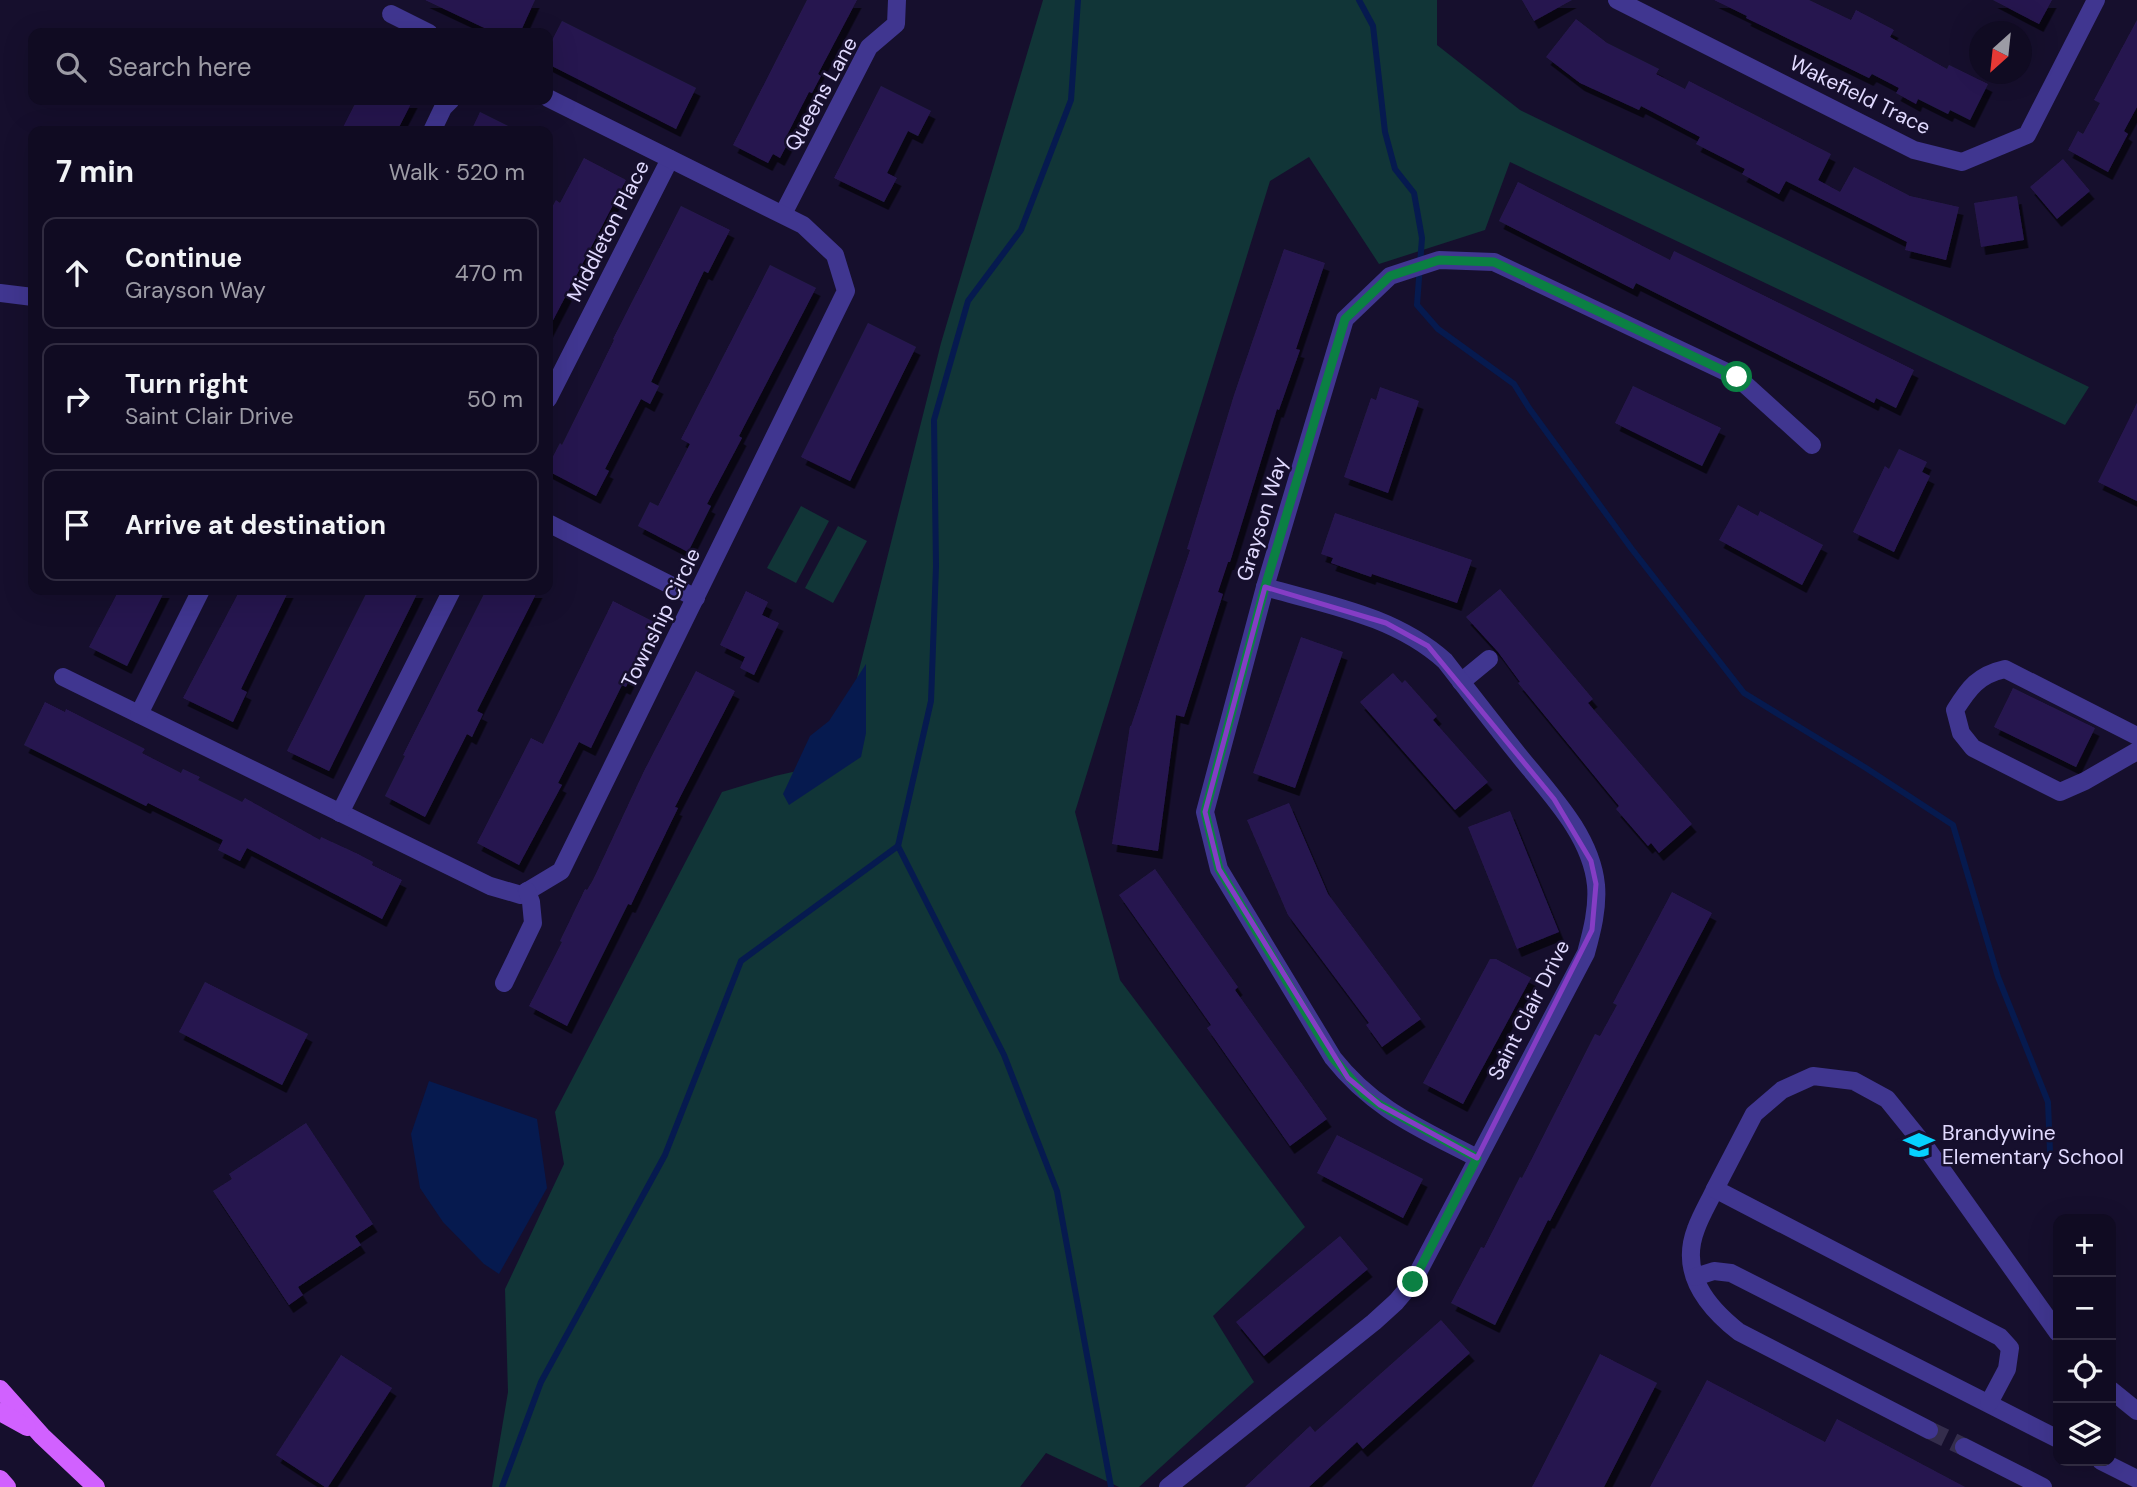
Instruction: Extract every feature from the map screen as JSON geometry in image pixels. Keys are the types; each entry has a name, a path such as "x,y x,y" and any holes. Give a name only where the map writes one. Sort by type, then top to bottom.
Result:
{"main road":[{"path":"0,1389 43,1436 96,1487"},
{"path":"0,1412 43,1436"},
{"path":"0,1479 8,1487"}],"street":[{"name":"Queens Lane","path":"783,214 869,47 896,24 897,0"},
{"name":"Wakefield Trace","path":"1617,0 1914,150 1962,162 2027,135 2096,0"},
{"path":"391,14 419,28"},
{"name":"Township Circle","path":"527,891 561,872 846,291 835,255 803,225 553,100"},
{"path":"434,126 446,105"},
{"name":"Middleton Place","path":"553,389 670,159"},
{"name":"Grayson Way","path":"1477,1158 1380,1105 1348,1077 1333,1058 1219,869 1205,812 1265,587 1345,319 1390,276 1439,260 1494,262 1737,377 1812,445"},
{"path":"0,293 28,296"},
{"path":"553,526 696,598"},
{"name":"Saint Clair Drive","path":"1168,1487 1395,1303 1413,1282 1586,953 1592,930 1596,884 1591,861 1568,819 1445,661 1406,632 1364,615 1265,587"},
{"path":"139,714 198,595"},
{"path":"340,813 449,595"},
{"path":"1461,682 1489,659"},
{"path":"2137,736 2005,669 1989,672 1968,688 1955,710 1961,733 1973,748 2060,792 2137,751"},
{"path":"63,677 490,886 520,895 527,891 533,923 504,983"},
{"path":"1929,1430 1739,1332 1718,1316 1702,1297 1695,1277 1691,1251 1695,1230 1754,1114 1782,1090 1813,1076 1854,1081 1887,1099 1925,1146 2053,1326"},
{"path":"1715,1189 2000,1337 2010,1348 2007,1368 1990,1403"},
{"path":"1695,1277 1714,1272 1731,1273 2053,1435"},
{"path":"2116,1394 2137,1411"},
{"path":"1964,1447 2043,1487"},
{"path":"2111,1466 2137,1479"}],"highlighted area":[{"path":"1265,587 1386,623 1428,646 1554,799 1591,861 1596,884 1592,930 1477,1158 1380,1105 1348,1078 1219,869 1205,812"}],"green space":[{"path":"1043,0 1437,0 1437,45 1520,110 2089,387 2065,425 1510,162 1485,230 1379,264 1309,157 1270,181 1075,812 1120,980 1305,1227 1213,1316 1254,1382 1139,1487 1119,1487 1046,1453 1020,1487 492,1487 508,1392 505,1289 564,1164 555,1112 722,792 836,762 941,343"},
{"path":"801,506 829,521 796,583 767,568"},
{"path":"838,526 867,541 833,603 805,588"}],"water":[{"path":"866,664 866,733 861,757 789,805 783,794 810,736 829,721"},
{"path":"429,1081 537,1119 547,1188 499,1274 484,1264 443,1222 420,1188 411,1134"}],"building":[{"path":"425,0 535,0 522,28 484,28"},
{"path":"807,0 857,0 818,74 821,76 812,93 809,92 784,141 788,143 780,158 773,154 768,163 733,145"},
{"path":"1522,0 1572,0 1534,21"},
{"path":"1714,0 1809,0 1851,20 1856,10 1894,30 1890,37 1947,69 1949,65 1969,75 1969,84 1988,84 1970,120 1950,110 1948,114 1918,99 1916,104 1896,93 1899,88 1872,74 1869,78 1746,18 1747,16"},
{"path":"1993,0 2052,0 2039,24"},
{"path":"1576,19 1607,43 1659,69 1656,74 1685,89 1689,81 1831,154 1818,180 1840,192 1854,167 1910,196 1959,207 1946,260 1905,250 1907,242 1786,181 1779,194 1742,174 1745,169 1696,144 1700,137 1641,106 1639,110 1580,83 1546,57"},
{"path":"2137,20 2137,107 2124,131 2128,134 2108,172 2068,150 2078,131 2083,134 2100,103 2094,100"},
{"path":"562,21 696,88 676,129 553,67 553,38"},
{"path":"881,86 931,111 918,136 908,131 887,173 897,178 884,202 834,178"},
{"path":"354,105 410,105 400,126 344,126"},
{"path":"480,112 508,126 473,126"},
{"path":"584,158 626,180 553,320 553,206 556,200 560,203"},
{"path":"2063,159 2090,191 2057,219 2030,187"},
{"path":"1518,182 1670,260 1674,251 1914,370 1896,408 1876,398 1874,403 1636,283 1633,289 1499,221"},
{"path":"2017,196 2024,240 1981,247 1974,203"},
{"path":"681,206 730,230 708,273 704,271 651,382 659,386 650,404 641,399 605,469 609,471 596,496 553,474 553,456 560,443 562,445"},
{"path":"1284,249 1325,263 1296,349 1300,350 1279,410 1277,409 1230,562 1218,592 1223,594 1184,717 1176,715 1158,851 1112,844 1130,726 1190,550 1187,549 1234,395"},
{"path":"770,265 816,288 739,436 742,438 707,504 711,506 688,552 638,526 650,502 658,506 690,444 681,439"},
{"path":"868,323 916,347 850,481 801,457"},
{"path":"1633,386 1721,428 1702,466 1615,423"},
{"path":"1380,387 1419,401 1388,493 1344,477 1371,398 1376,400"},
{"path":"2137,403 2137,501 2098,482"},
{"path":"1899,449 1927,462 1922,472 1930,476 1894,552 1853,532 1885,466 1889,469"},
{"path":"1738,505 1758,516 1760,511 1823,545 1802,585 1719,540"},
{"path":"1335,513 1472,560 1457,603 1331,563 1333,558 1321,554"},
{"path":"1500,589 1593,699 1588,703 1692,824 1659,853 1651,843 1648,846 1616,809 1619,806 1518,683 1520,682 1498,652 1466,617"},
{"path":"746,591 768,602 762,615 779,623 754,675 740,668 745,657 720,645"},
{"path":"116,595 162,595 127,666 89,647"},
{"path":"237,595 287,595 241,689 247,692 233,722 183,698"},
{"path":"365,595 417,595 329,771 287,751"},
{"path":"483,595 535,595 477,711 483,714 472,737 467,734 425,817 385,796 405,756 403,755"},
{"path":"613,601 656,623 626,687 622,685 591,748 579,742 558,783 562,785 519,865 477,843 531,738 543,744"},
{"path":"1301,637 1343,652 1295,788 1253,773"},
{"path":"696,671 735,691 675,807 678,808 631,905 628,904 567,1026 529,1006"},
{"path":"1393,673 1402,683 1405,680 1437,716 1433,720 1488,782 1455,810 1360,702"},
{"path":"2013,688 2095,728 2076,767 1994,727"},
{"path":"45,702 65,712 66,709 145,749 142,753 181,773 183,769 200,777 198,780 242,802 245,798 320,840 321,837 358,854 373,862 372,865 402,880 382,919 247,848 240,861 218,850 223,840 148,803 146,806 24,745"},
{"path":"1289,803 1328,894 1421,1019 1382,1047 1366,1025 1369,1023 1288,915 1247,820"},
{"path":"1510,811 1559,932 1517,949 1468,827"},
{"path":"1155,869 1238,987 1235,990 1327,1119 1290,1146 1207,1028 1211,1025 1119,895"},
{"path":"1672,892 1712,913 1495,1325 1451,1303 1481,1247 1484,1248 1520,1177 1522,1178 1595,1034 1600,1036 1617,1005 1613,1003"},
{"path":"1490,959 1496,959 1531,978 1463,1104 1423,1083"},
{"path":"205,982 308,1034 282,1085 179,1032"},
{"path":"306,1123 373,1224 355,1236 361,1245 298,1287 303,1295 289,1305 213,1191 232,1179 229,1174"},
{"path":"1337,1135 1423,1179 1403,1218 1317,1173"},
{"path":"1340,1236 1368,1269 1264,1356 1236,1322"},
{"path":"1441,1320 1470,1353 1363,1449 1357,1442 1309,1487 1245,1487 1310,1426 1315,1432"},
{"path":"1600,1354 1657,1383 1604,1487 1532,1487"},
{"path":"341,1355 392,1388 328,1487 325,1487 276,1455"},
{"path":"1707,1380 1825,1442 1837,1419 1965,1487 1650,1487"}],"waterway":[{"path":"1078,0 1071,100 1021,230 968,301 934,420 936,566 931,701 898,846 1004,1055 1057,1191 1111,1487"},
{"path":"1359,0 1373,26 1385,132 1395,169 1414,193 1422,238 1417,305 1438,329 1514,384 1631,548 1744,693 1953,825 1998,977 2048,1102 2050,1152"},
{"path":"502,1487 541,1382 665,1155 741,961 898,846"}],"tunnel":[{"path":"1929,1430 1964,1447"}],"place":[{"name":"Brandywine Elementary School","path":"1919,1145"}],"route":[{"path":"1413,1282 1477,1158 1397,1116 1364,1094 1333,1058 1219,869 1205,812 1265,587 1345,319 1390,276 1439,260 1494,262 1737,377"}]}
